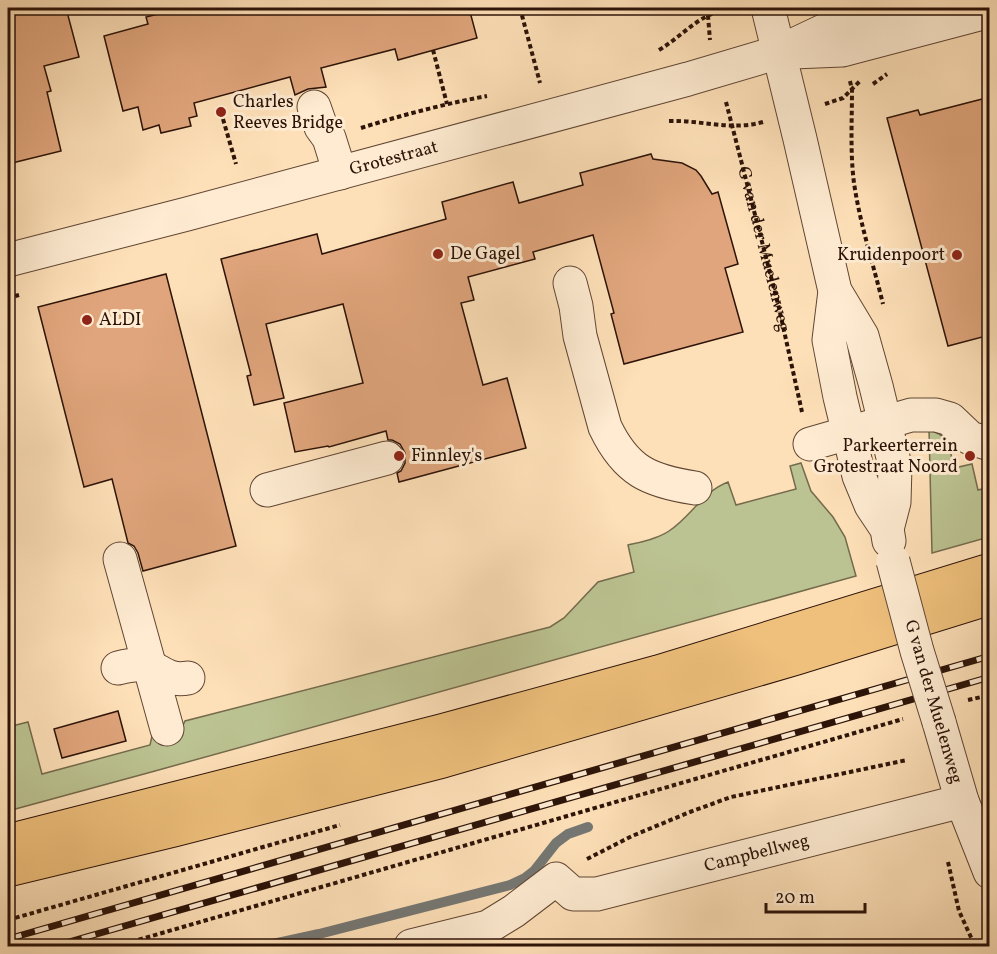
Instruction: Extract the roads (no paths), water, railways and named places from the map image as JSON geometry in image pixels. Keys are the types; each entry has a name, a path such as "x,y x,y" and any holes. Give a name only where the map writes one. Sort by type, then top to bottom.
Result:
{"main road":[{"path":"8,841 430,734 635,678 990,570"},
{"path":"8,870 443,761 797,658 990,598"}],"street":[{"name":"G van der Muelenweg","path":"768,8 835,291 829,340 840,397 867,429 859,476 871,505 887,529 916,651 924,720 948,805 990,872"},
{"name":"Grotestraat","path":"8,260 688,79 779,52 836,25 896,8"},
{"name":"Grotestraat","path":"779,52 842,50 990,10"},
{"path":"315,106 321,127 329,138 340,173"},
{"path":"570,283 580,336 610,439 635,469 655,479 695,488"},
{"path":"810,444 911,415 936,415 950,419 970,438 990,444"},
{"path":"267,490 387,458"},
{"path":"120,559 167,729"},
{"path":"118,668 142,665 168,677 188,678"},
{"name":"Campbellweg","path":"411,946 488,927 514,911 556,879 573,894 597,894 948,805"}],"waterway":[{"path":"264,946 510,885 534,871 556,843 568,834 588,827"}],"railway":[{"path":"8,939 990,656"},
{"path":"55,946 990,677"}],"place":[{"name":"Charles Reeves Bridge","path":"221,112"},
{"name":"De Gagel","path":"438,254"},
{"name":"Kruidenpoort","path":"957,255"},
{"name":"ALDI","path":"87,320"},
{"name":"Finnley's","path":"399,456"},
{"name":"Parkeerterrein Grotestraat Noord","path":"970,456"}]}
